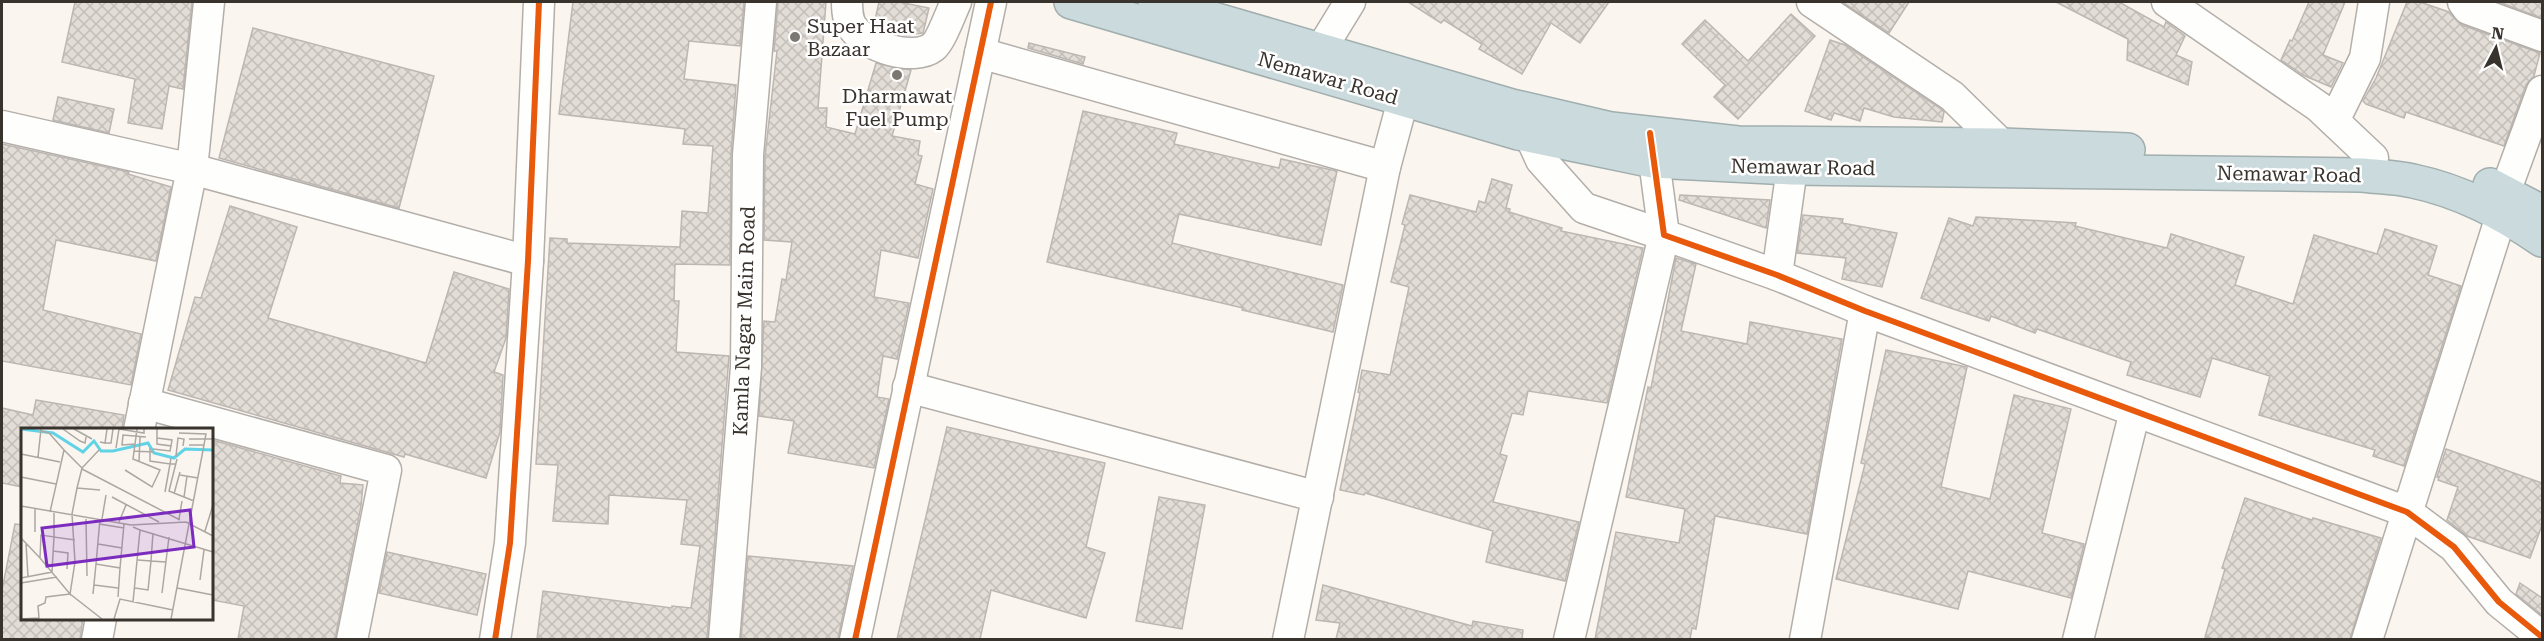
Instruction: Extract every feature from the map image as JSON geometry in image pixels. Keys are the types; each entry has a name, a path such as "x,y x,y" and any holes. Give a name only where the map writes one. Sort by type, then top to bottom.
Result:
{"highway":[{"name":"Nemawar Road","path":"1071,2 1532,123 1611,129 1652,147 1792,168 2362,175 2412,181 2542,212"},
{"name":"Nemawar Road","path":"1155,2 1320,51 1408,89"},
{"name":"Nemawar Road","path":"1652,147 1738,142 2002,145 2373,158 2462,173 2503,203 2542,240"}],"street":[{"path":"196,428 142,416 192,170 209,2"},
{"path":"495,639 510,543 528,261 539,2"},
{"name":"Kamla Nagar Main Road","path":"724,639 746,367 748,155 761,2"},
{"path":"847,2 851,27 863,38 898,53 920,54 935,46 956,2"},
{"path":"855,639 991,2"},
{"path":"1320,51 1350,2"},
{"path":"1812,2 1952,96 2002,145"},
{"path":"2167,2 2319,108 2373,158"},
{"path":"2334,121 2365,58 2374,2"},
{"path":"2463,2 2468,9 2542,36"},
{"path":"980,54 1385,167"},
{"path":"1288,639 1385,167 1408,89"},
{"path":"2367,639 2503,203 2542,91"},
{"path":"1532,123 1540,160 1584,208 1778,275 1865,311 2407,512 2454,547 2499,602 2542,637"},
{"path":"2,126 192,170 528,261"},
{"path":"1569,639 1664,235 1652,147"},
{"path":"1778,275 1792,168"},
{"path":"1805,639 1865,311"},
{"path":"908,387 1318,497"},
{"path":"2078,639 2135,411"},
{"path":"213,432 386,470 352,639"},
{"path":"97,639 101,620"}],"building":[{"path":"75,2 192,2 183,89 169,86 162,129 128,123 135,79 62,62"},
{"path":"573,2 744,2 740,46 689,41 684,79 736,85 731,155 730,265 675,264 674,301 679,301 676,352 729,356 707,639 537,639 543,591 672,608 672,606 691,608 700,546 681,544 687,500 609,495 608,524 553,521 558,465 536,464 550,238 567,239 567,243 680,247 682,211 708,213 713,146 683,144 685,129 559,114"},
{"path":"778,2 826,2 818,108 827,108 826,127 855,134 876,63 911,70 892,136 920,141 918,155 922,156 915,184 933,189 918,258 881,250 874,297 909,303 897,359 883,356 877,397 889,399 874,468 788,453 794,421 759,416 764,321 775,322 782,279 786,280 792,242 764,240 765,156 777,51 774,51"},
{"path":"879,2 899,2 929,8 923,33 905,35 874,24"},
{"path":"1408,2 1609,2 1580,43 1551,23 1522,74 1479,49 1482,44 1444,20 1441,23"},
{"path":"1842,2 1909,2 1889,33"},
{"path":"2056,2 2119,2 2164,27 2166,22 2185,36 2176,55 2192,62 2188,85 2127,60 2128,39"},
{"path":"2309,2 2345,2 2323,55 2343,63 2331,87 2303,75 2281,60"},
{"path":"2407,2 2420,2 2449,12 2462,25 2540,53 2534,76 2526,85 2504,146 2406,112 2404,118 2363,101 2376,78"},
{"path":"2498,2 2542,2 2542,18"},
{"path":"1791,14 1815,36 1738,119 1714,97 1725,85 1682,44 1705,20 1748,61"},
{"path":"253,28 434,76 399,208 219,158"},
{"path":"1830,40 1845,45 1941,109 1944,112 1942,122 1894,117 1864,108 1860,121 1834,113 1831,120 1805,111"},
{"path":"1029,43 1085,57 1083,64 1028,48"},
{"path":"58,97 114,109 109,133 53,120"},
{"path":"1083,111 1177,133 1174,144 1279,168 1281,159 1337,171 1321,245 1179,214 1172,243 1343,285 1333,332 1242,310 1243,308 1047,262"},
{"path":"2,144 129,172 128,174 171,187 156,261 56,240 43,310 141,334 131,385 2,361"},
{"path":"1492,179 1512,185 1506,208 1510,209 1509,212 1562,228 1561,231 1643,248 1607,403 1528,391 1523,415 1512,413 1500,454 1507,456 1493,502 1579,522 1565,581 1486,562 1493,531 1365,493 1364,495 1340,490 1360,393 1358,392 1362,370 1390,375 1409,287 1391,282 1410,195 1476,212 1479,201 1485,203"},
{"path":"1680,195 1770,200 1766,228 1679,200"},
{"path":"230,206 297,227 268,318 426,363 454,272 509,289 506,338 494,372 503,375 500,432 486,478 168,390 195,297 201,298"},
{"path":"1803,215 1843,219 1842,223 1897,233 1882,287 1842,279 1846,258 1797,253"},
{"path":"1976,217 2076,223 2075,226 2167,248 2171,234 2244,257 2235,285 2293,304 2314,235 2377,254 2385,229 2437,246 2428,275 2461,286 2404,466 2373,456 2375,450 2259,415 2270,376 2212,358 2200,397 2127,375 2131,362 2037,329 2035,333 1991,316 1989,321 1921,298 1949,218 1973,226"},
{"path":"1676,258 1696,264 1681,331 1747,344 1750,322 1842,339 1807,534 1715,516 1696,629 1692,628 1690,639 1595,639 1616,532 1679,543 1685,509 1626,497 1648,387 1651,388"},
{"path":"1886,350 1967,367 1941,487 1990,499 2014,395 2071,409 2042,533 2084,544 2071,598 1968,571 1958,609 1836,579 1865,464 1861,463"},
{"path":"36,400 124,415 122,428 21,428 21,487 2,483 2,408 33,415"},
{"path":"947,427 1105,463 1086,547 1105,553 1086,618 991,590 980,639 897,639"},
{"path":"213,440 341,476 340,483 363,485 335,639 238,639 244,606 213,600"},
{"path":"2446,449 2542,483 2542,525 2530,558 2467,536 2447,520 2458,487 2438,480 2439,477 2437,477"},
{"path":"1159,497 1205,505 1182,629 1136,621"},
{"path":"2245,498 2312,520 2313,518 2381,538 2350,639 2214,639 2205,637 2225,569 2222,568"},
{"path":"15,524 21,525 21,620 83,620 80,639 2,639 2,590"},
{"path":"387,552 486,574 477,615 379,593"},
{"path":"748,556 853,566 838,639 741,639"},
{"path":"2520,583 2542,598 2542,615 2516,594"},
{"path":"1323,585 1472,626 1473,621 1523,630 1522,639 1336,639 1340,623 1316,620"}],"cycle path":[{"path":"495,640 510,543 528,261 539,2"},
{"path":"855,640 991,2"},
{"path":"1650,133 1664,235 1777,275 1865,311 2407,512 2454,547 2499,602 2542,637"}],"place":[{"name":"Super Haat Bazaar","path":"795,37"},
{"name":"Dharmawat Fuel Pump","path":"897,75"}]}
